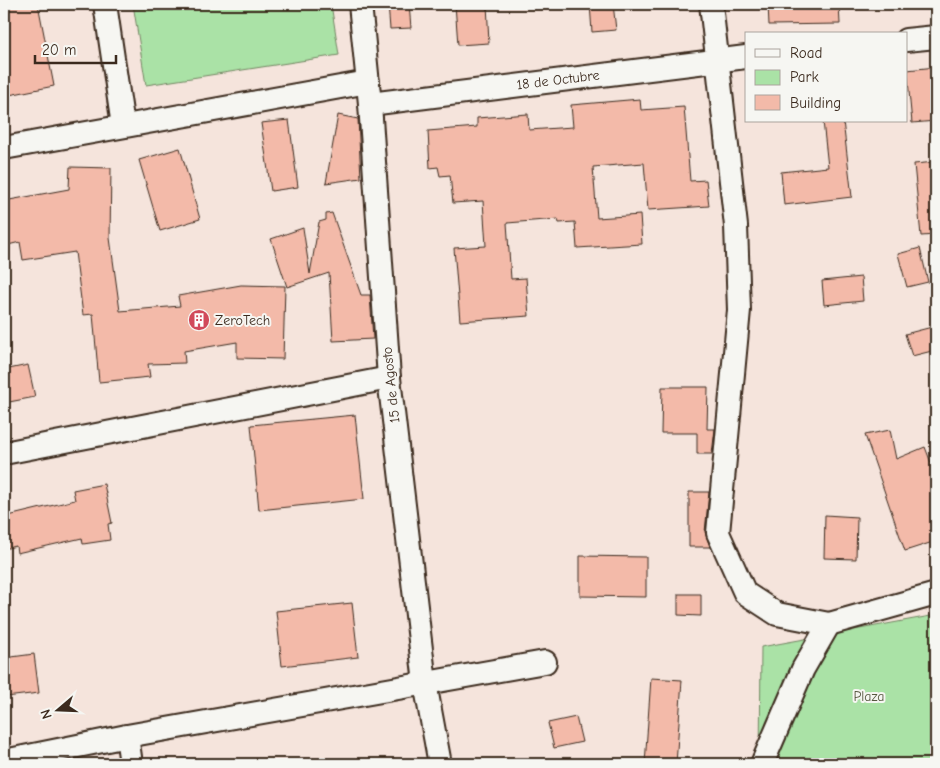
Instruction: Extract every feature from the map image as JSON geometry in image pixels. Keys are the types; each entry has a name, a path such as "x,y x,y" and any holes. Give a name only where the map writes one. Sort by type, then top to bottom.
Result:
{"street":[{"path":"105,4 123,126"},
{"name":"15 de Agosto","path":"360,4 370,104 389,378 425,683 440,764"},
{"path":"711,4 736,226 739,310 718,533 745,593 777,614 828,624 936,594"},
{"path":"908,40 936,37"},
{"name":"18 de Octubre","path":"370,104 745,57"},
{"path":"4,148 368,82"},
{"path":"4,453 389,378"},
{"path":"762,764 803,669 828,624"},
{"path":"4,761 127,736 545,662"},
{"path":"127,736 131,764"}],"green space":[{"path":"133,4 331,4 339,55 146,85"},
{"name":"Plaza","path":"936,615 936,764 760,764 761,647"}],"building":[{"path":"38,4 54,86 4,96 4,6"},
{"path":"388,4 409,4 411,28 390,29"},
{"path":"455,4 487,4 489,43 458,45"},
{"path":"590,4 613,4 616,30 592,32"},
{"path":"768,4 839,4 840,24 769,25"},
{"path":"936,67 936,121 912,123 908,70"},
{"path":"640,99 641,110 684,107 690,181 706,180 709,206 648,210 644,163 593,167 597,218 640,215 642,244 577,248 575,222 559,223 558,219 507,223 511,279 526,278 529,316 460,321 454,248 486,246 483,201 453,203 450,175 440,176 438,167 430,168 428,131 477,127 477,118 528,114 529,130 573,127 571,105"},
{"path":"338,115 358,119 361,178 326,183"},
{"path":"289,120 298,187 271,191 261,123"},
{"path":"823,122 843,122 852,197 784,205 781,172 828,167"},
{"path":"180,148 200,219 160,231 139,160"},
{"path":"936,162 936,235 921,236 914,164"},
{"path":"70,167 111,168 110,238 120,311 180,306 178,296 241,285 285,286 283,359 237,358 237,342 184,351 185,363 148,364 150,377 99,382 93,314 83,315 75,252 23,260 20,242 4,246 4,201 69,189"},
{"path":"332,213 361,295 370,295 373,339 333,341 329,273 287,287 271,239 303,228 310,274 319,222 326,220 326,214"},
{"path":"920,248 928,282 907,287 898,254"},
{"path":"861,277 863,301 824,305 822,281"},
{"path":"936,326 936,350 912,356 905,334"},
{"path":"28,365 35,397 4,403 4,370"},
{"path":"662,387 708,387 707,429 715,429 712,454 697,454 697,433 661,433"},
{"path":"355,415 364,499 259,510 251,425"},
{"path":"890,430 896,459 925,447 936,476 936,541 905,551 865,435"},
{"path":"104,484 112,523 108,524 110,540 83,544 82,538 17,553 16,546 4,549 4,517 75,500 73,490"},
{"path":"689,492 709,492 705,532 710,547 689,547"},
{"path":"825,515 857,517 856,559 824,558"},
{"path":"580,556 646,557 646,597 580,596"},
{"path":"678,594 701,594 701,616 678,615"},
{"path":"352,603 358,657 282,666 276,611"},
{"path":"34,654 39,693 6,697 4,658"},
{"path":"651,678 682,680 676,764 645,764"},
{"path":"576,717 582,742 554,748 548,723"}],"place":[{"name":"ZeroTech","path":"199,320"}]}
